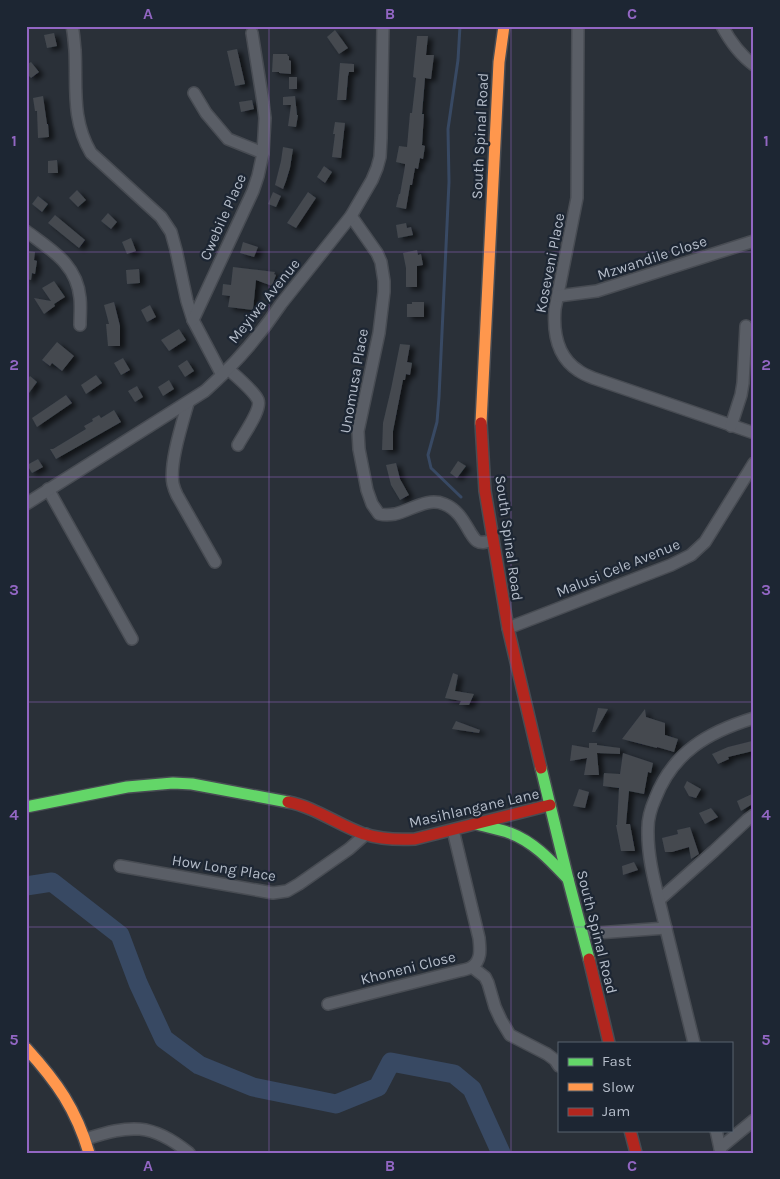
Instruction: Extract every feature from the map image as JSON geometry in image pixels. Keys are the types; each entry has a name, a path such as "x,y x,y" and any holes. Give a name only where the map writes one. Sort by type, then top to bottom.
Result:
{"street":[{"path":"72,26 76,62 78,118 84,141 91,153 161,217 171,232 186,301 193,320 225,372 255,395 259,401 258,409 238,445"},
{"name":"South Spinal Road","path":"504,26 499,62 480,416 485,491 508,628 609,1042"},
{"name":"Koseveni Place","path":"578,26 577,198 554,321 556,340 562,354 579,372 593,378 754,433"},
{"path":"722,26 734,47 754,65"},
{"name":"Meyiwa Avenue","path":"26,504 205,391 225,372 271,318 351,216 372,180 380,157 380,29"},
{"name":"Cwebile Place","path":"193,320 253,191 263,153 263,102 252,32"},
{"path":"194,93 206,113 228,139 263,153"},
{"name":"Unomusa Place","path":"351,216 377,253 381,262 384,281 379,333 358,431 358,449 372,504 379,514 393,515 423,504 441,502 460,515 473,537 478,541 483,543 492,540"},
{"path":"26,231 59,256 70,268 77,281 80,298 80,325"},
{"name":"Mzwandile Close","path":"558,296 597,291 754,241"},
{"path":"731,426 743,383 746,326"},
{"path":"188,403 174,461 173,485 215,562"},
{"name":"Malusi Cele Avenue","path":"508,628 671,565 692,555 704,542 754,463"},
{"path":"48,489 132,639"},
{"path":"694,1042 659,900 648,849 647,826 651,808 660,784 687,751 711,735 734,724 754,718"},
{"name":"Masihlangane Lane","path":"26,807 127,787 173,783 192,784 298,804 314,809 366,834 399,840 415,839 550,805"},
{"path":"659,900 754,815"},
{"path":"475,824 508,832 530,843 546,856 568,879"},
{"name":"Khoneni Close","path":"328,1004 460,971 472,967 479,959 479,938 453,830"},
{"name":"How Long Place","path":"120,866 273,893 287,891 299,884 349,849 366,834"},
{"path":"583,934 666,928"},
{"path":"472,967 485,977 495,1007 510,1035 547,1054 558,1064"},
{"path":"26,1048 45,1068 68,1100 86,1139 89,1153"},
{"path":"716,1132 721,1150 754,1120"},
{"path":"86,1139 119,1130 142,1129 162,1135 186,1151"},
{"path":"630,1132 636,1153"}],"building":[{"path":"335,30 348,48 339,54 327,37"},
{"path":"54,33 57,46 47,48 44,35"},
{"path":"417,36 428,36 426,55 434,55 431,79 425,78 422,114 424,114 422,145 425,146 423,159 420,158 418,169 415,168 406,209 396,207 405,164 396,162 399,146 407,147 416,78 413,77"},
{"path":"237,49 245,84 235,86 227,51"},
{"path":"273,54 287,54 289,56 291,74 272,72"},
{"path":"31,62 39,72 31,78 26,73 26,65"},
{"path":"340,63 354,64 354,72 349,72 348,76 346,100 337,100"},
{"path":"289,77 297,77 297,89 289,89"},
{"path":"43,96 49,137 38,138 37,111 35,111 33,98"},
{"path":"295,96 298,115 296,127 288,126 291,105 283,105 283,97"},
{"path":"252,100 254,109 241,112 239,102"},
{"path":"335,122 345,123 341,158 332,157"},
{"path":"283,147 293,149 290,168 283,189 275,185"},
{"path":"57,160 58,173 48,173 48,161"},
{"path":"324,166 332,172 325,183 317,177"},
{"path":"77,190 86,200 78,207 69,198"},
{"path":"273,192 281,196 276,207 268,204"},
{"path":"308,192 316,198 296,228 287,223"},
{"path":"38,196 48,204 42,212 32,204"},
{"path":"108,213 117,222 111,229 101,221"},
{"path":"55,215 85,240 79,248 48,223"},
{"path":"406,223 407,228 411,227 413,235 398,238 396,225"},
{"path":"131,238 136,251 127,254 122,242"},
{"path":"243,242 258,247 254,257 240,253"},
{"path":"417,250 418,255 421,254 423,265 417,266 417,287 406,287 406,268 403,253"},
{"path":"27,251 35,252 34,260 37,261 35,274 32,273 31,280 26,279"},
{"path":"233,267 275,272 274,274 276,275 272,286 256,280 253,310 228,307 230,296 222,295 223,284 231,285"},
{"path":"139,269 140,283 127,284 126,270"},
{"path":"54,281 65,297 44,314 34,298 51,301 42,288"},
{"path":"114,302 120,326 120,346 108,346 106,324 109,324 104,305"},
{"path":"412,302 424,302 424,317 407,317 407,304 412,304"},
{"path":"150,305 156,317 147,322 141,310"},
{"path":"179,329 186,340 169,351 161,340"},
{"path":"57,342 74,356 62,371 52,363 50,366 42,360"},
{"path":"400,344 410,345 407,362 412,363 410,375 406,374 405,380 403,380 393,431 393,450 382,450 383,423"},
{"path":"123,358 130,370 121,375 114,363"},
{"path":"187,360 194,371 185,377 178,366"},
{"path":"96,375 102,383 86,394 81,385"},
{"path":"30,376 37,382 26,397 26,381"},
{"path":"169,380 174,389 163,396 158,387"},
{"path":"137,386 143,397 135,402 128,391"},
{"path":"66,395 72,403 37,427 32,418"},
{"path":"114,410 121,422 56,459 50,449 86,429 84,426 93,421 92,419 99,415 101,418"},
{"path":"38,459 43,467 32,473 27,465"},
{"path":"458,461 466,466 457,478 450,473"},
{"path":"396,463 400,479 409,495 400,500 391,485 386,465"},
{"path":"453,673 458,675 455,691 474,694 469,705 459,705 461,701 445,698"},
{"path":"598,708 608,709 595,732 592,732"},
{"path":"645,709 646,717 665,723 665,735 678,739 674,752 622,739"},
{"path":"456,721 480,730 479,733 452,729"},
{"path":"752,741 753,751 728,757 729,759 718,764 712,754 728,747"},
{"path":"589,743 620,748 620,754 597,753 599,775 584,775 587,758 570,761 572,745 589,748"},
{"path":"623,753 653,763 651,773 648,772 644,794 629,791 626,824 630,824 635,851 621,851 616,825 619,788 603,786 604,773 620,774"},
{"path":"687,781 701,789 696,798 689,796 684,787"},
{"path":"579,789 589,792 585,808 573,806"},
{"path":"754,793 754,803 741,811 737,801"},
{"path":"711,808 718,817 705,824 699,813"},
{"path":"690,827 699,854 691,859 689,847 665,852 662,838 678,834 677,830"},
{"path":"634,862 638,870 623,875 622,866"}],"waterway":[{"path":"460,26 458,60 448,129 449,182 439,397 437,422 428,455 431,468 461,497"},
{"path":"26,886 52,882 120,935 138,983 164,1039 199,1065 253,1087 336,1104 378,1087 391,1062 454,1074 472,1089 501,1153"}],"traffic: fast":[{"path":"541,768 589,959"},
{"path":"26,807 127,787 173,783 192,784 288,802"},
{"path":"476,824 510,833 527,841 568,879"}],"traffic: slow":[{"path":"481,423 499,62 504,26"},
{"path":"26,1048 47,1073 72,1109 89,1153"}],"traffic: jam":[{"path":"481,423 485,491 508,628 541,768"},
{"path":"288,802 308,808 364,834 402,839 415,839 550,805"},
{"path":"589,959 609,1042"},
{"path":"631,1132 636,1153"}]}
